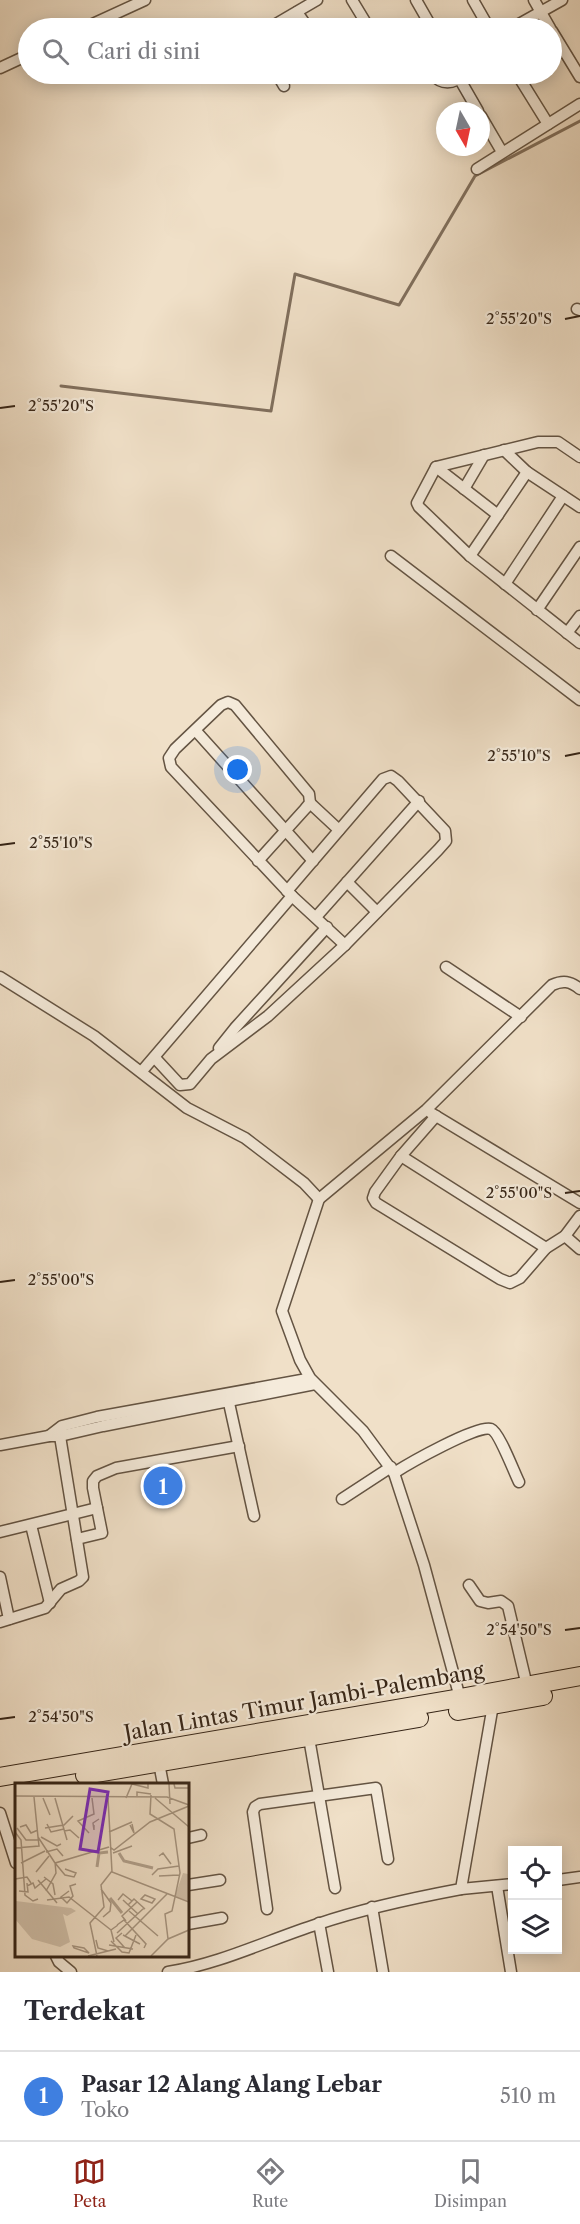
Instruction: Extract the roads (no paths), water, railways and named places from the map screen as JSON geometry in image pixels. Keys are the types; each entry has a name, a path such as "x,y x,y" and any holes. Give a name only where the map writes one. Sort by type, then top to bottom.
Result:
{"highway":[{"name":"Jalan Lintas Timur Jambi-Palembang","path":"0,1777 580,1676"},
{"name":"Jalan Lintas Timur Jambi-Palembang","path":"37,1783 309,1738 580,1688"},
{"path":"0,1788 15,1786"}],"street":[{"path":"106,18 145,0"},
{"path":"286,18 317,0"},
{"path":"352,0 363,18"},
{"path":"416,0 426,18"},
{"path":"473,0 483,18"},
{"path":"534,0 544,18"},
{"path":"530,18 562,0"},
{"path":"297,12 301,18"},
{"path":"562,48 580,77"},
{"path":"0,68 18,60"},
{"path":"465,84 474,102"},
{"path":"523,84 548,124"},
{"path":"477,169 580,104"},
{"path":"490,131 502,152"},
{"path":"580,457 558,442 551,441 538,442 436,467 417,506 470,556 580,643"},
{"path":"504,450 527,472 580,507"},
{"path":"465,489 484,455"},
{"path":"436,467 498,514"},
{"path":"470,556 527,472"},
{"path":"505,584 563,496"},
{"path":"537,610 580,547"},
{"path":"391,556 580,700"},
{"path":"567,633 580,616"},
{"path":"339,830 310,803 309,794 234,705 228,702 221,705 175,749 169,758 171,767 258,861 345,945"},
{"path":"196,731 313,861"},
{"path":"142,1071 155,1058 339,830 383,779 391,776 419,801 445,831 446,841 345,945 268,1016 211,1059"},
{"path":"316,917 419,801"},
{"path":"258,861 310,803"},
{"path":"347,882 377,912"},
{"path":"155,1058 180,1084 186,1086 190,1084 235,1028 327,927"},
{"path":"447,967 521,1017"},
{"path":"0,976 94,1035 187,1108 245,1138 320,1198"},
{"path":"460,1698 424,1565 392,1470 363,1431 312,1381 300,1360 282,1311 320,1198 426,1110 552,986 560,982 572,983 580,989"},
{"path":"426,1110 580,1203"},
{"path":"436,1116 401,1156 375,1192 373,1198 376,1203 510,1283 520,1278 546,1248 565,1236 580,1216"},
{"path":"401,1156 546,1248"},
{"path":"565,1236 580,1248"},
{"path":"0,1445 229,1403 312,1381"},
{"path":"56,1433 97,1417 312,1381"},
{"path":"229,1403 254,1516"},
{"path":"342,1499 392,1470 456,1439 477,1430 489,1428 494,1430 519,1482"},
{"path":"0,1577 5,1621 45,1608 61,1589 79,1581 82,1577 78,1539 56,1433"},
{"path":"78,1539 102,1533 93,1488 93,1481 97,1476 116,1468 238,1446"},
{"path":"0,1532 97,1508"},
{"path":"31,1526 50,1603"},
{"path":"469,1585 480,1601 488,1604 501,1601 508,1606 527,1686"},
{"path":"461,1889 493,1705"},
{"path":"309,1738 334,1888"},
{"path":"159,1763 163,1783"},
{"path":"267,1909 253,1812 260,1804 376,1788 388,1859"},
{"path":"0,1813 15,1860"},
{"path":"189,1838 201,1835"},
{"path":"562,1879 580,1877"},
{"path":"189,1885 220,1880"},
{"path":"168,1972 222,1958 319,1923 372,1907 461,1889 508,1885"},
{"path":"497,1886 511,1972"},
{"path":"372,1907 383,1972"},
{"path":"189,1924 222,1918"},
{"path":"319,1923 328,1972"},
{"path":"57,1957 69,1971"},
{"path":"54,1972 69,1971"}],"waterway":[{"path":"61,386 271,411 295,274 399,305 475,176 580,121"}],"place":[{"name":"Pasar 12 Alang Alang Lebar","path":"163,1486"}]}
